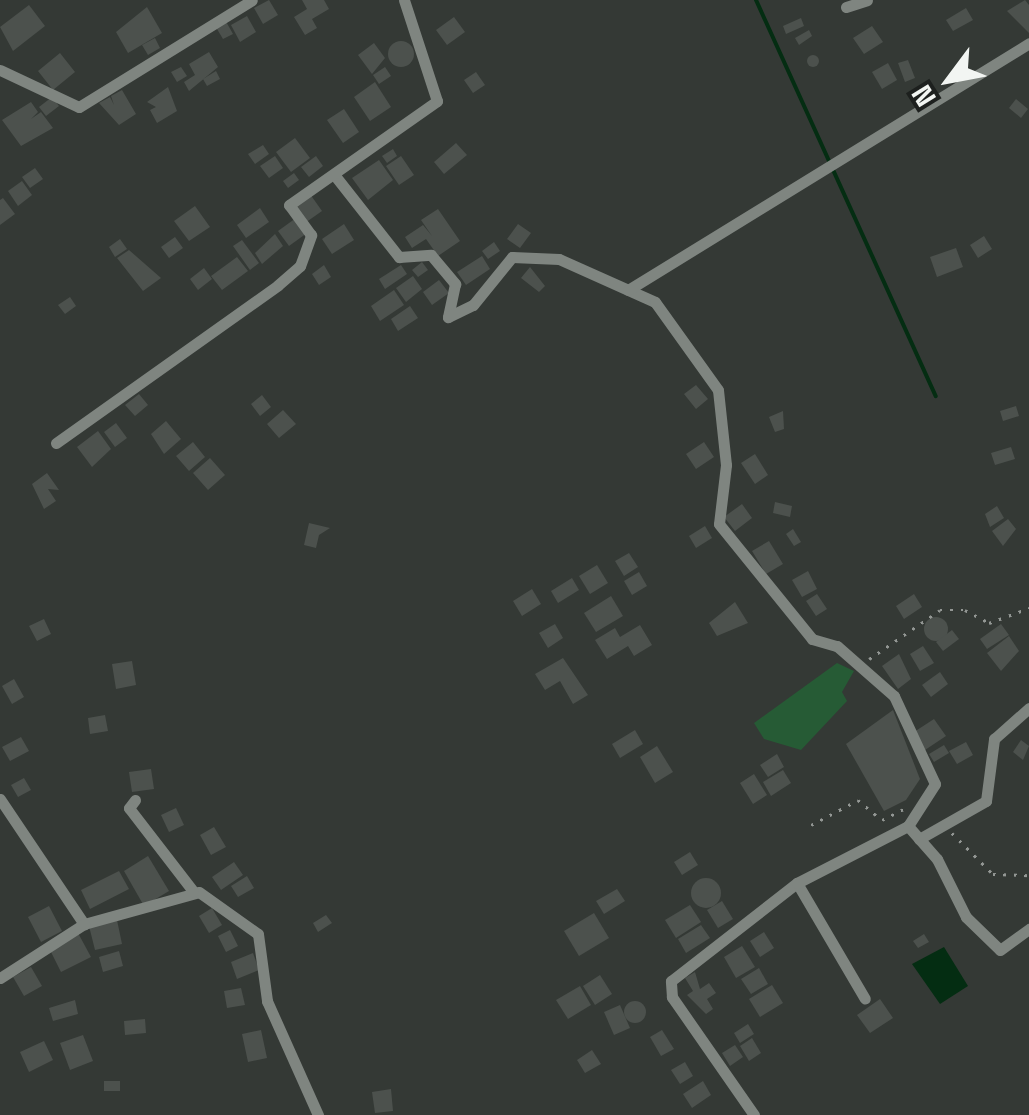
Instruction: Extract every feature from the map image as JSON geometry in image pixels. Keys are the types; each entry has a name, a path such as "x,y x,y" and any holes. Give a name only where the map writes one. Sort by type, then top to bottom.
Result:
{"street":[{"path":"0,70 79,107 252,0"},
{"path":"56,442 135,383 193,351 300,266 311,235 288,205 336,177 437,101 404,0"},
{"path":"846,8 868,0"},
{"path":"628,290 1029,43"},
{"path":"336,177 399,257 431,256 456,284 448,317 473,305 512,257 560,260 655,302 718,390 726,465 719,524 812,639 838,646 894,696 934,784 908,826 832,861 798,883 671,981 672,997 754,1115"},
{"path":"920,839 986,801 994,738 1029,708"},
{"path":"0,799 84,924"},
{"path":"135,800 130,808 194,892 262,938 266,1001 318,1115"},
{"path":"908,826 937,859 966,917 1000,950 1029,928"},
{"path":"798,883 865,1000"},
{"path":"0,978 84,924 152,909 194,892"}],"path":[{"path":"860,666 940,610 964,610 989,622 1029,608"}],"shaded area":[{"path":"837,663 854,671 842,692 847,701 801,750 764,739 754,723"},
{"path":"944,947 968,986 940,1004 912,964"}],"building":[{"path":"269,0 278,15 263,24 254,8"},
{"path":"302,0 324,0 329,9 312,19 317,28 305,35 294,17 307,9"},
{"path":"1025,0 1029,5 1029,33 1007,11"},
{"path":"29,5 45,26 13,51 0,27"},
{"path":"147,7 162,33 128,53 116,32"},
{"path":"966,8 973,20 953,31 946,20"},
{"path":"247,16 256,32 240,42 231,25"},
{"path":"454,17 465,32 447,45 436,30"},
{"path":"224,18 233,34 223,39 214,24"},
{"path":"801,18 804,26 786,34 783,26"},
{"path":"872,26 883,42 864,54 853,38"},
{"path":"809,30 812,36 799,45 795,38"},
{"path":"155,38 160,48 148,55 142,45"},
{"path":"401,41 410,45 414,54 410,63 401,67 392,63 388,54 392,45"},
{"path":"374,43 385,58 372,74 358,55"},
{"path":"209,52 218,67 189,91 184,82 195,75 189,64"},
{"path":"60,53 75,72 53,90 38,71"},
{"path":"813,55 819,61 813,67 807,61"},
{"path":"908,60 915,78 905,82 898,63"},
{"path":"888,63 897,80 882,89 872,72"},
{"path":"181,67 187,76 177,82 171,72"},
{"path":"385,67 391,76 379,84 373,75"},
{"path":"216,71 220,79 207,86 203,79"},
{"path":"476,72 485,85 473,93 464,80"},
{"path":"375,82 391,107 370,121 354,97"},
{"path":"168,87 177,111 157,123 150,110 156,107 147,102"},
{"path":"122,90 136,114 119,125 99,103 110,97 114,105 111,96"},
{"path":"52,97 59,106 46,116 39,107"},
{"path":"1016,99 1028,109 1021,118 1009,108"},
{"path":"31,102 38,112 31,119 41,112 53,128 21,146 2,120"},
{"path":"344,109 359,132 343,143 327,120"},
{"path":"295,138 310,158 291,172 276,152"},
{"path":"456,143 467,155 444,174 434,162"},
{"path":"263,145 269,154 255,164 248,154"},
{"path":"393,149 397,156 387,163 382,156"},
{"path":"275,156 283,168 269,178 260,166"},
{"path":"316,156 323,166 309,177 301,167"},
{"path":"401,156 414,175 399,185 386,166"},
{"path":"379,160 393,180 368,200 352,178"},
{"path":"35,168 43,179 30,188 22,177"},
{"path":"294,173 299,180 288,188 283,181"},
{"path":"22,181 32,195 18,206 8,191"},
{"path":"310,194 322,211 305,223 293,207"},
{"path":"3,198 15,214 0,225 0,200"},
{"path":"195,206 210,227 189,241 174,221"},
{"path":"260,208 269,222 246,238 237,225"},
{"path":"438,209 460,241 438,256 426,239 412,248 405,237 423,225 432,236 421,220"},
{"path":"296,218 307,233 289,246 278,231"},
{"path":"344,224 354,240 332,254 322,239"},
{"path":"518,224 531,233 520,248 507,239"},
{"path":"275,234 283,246 262,264 255,253"},
{"path":"984,236 992,249 978,258 970,245"},
{"path":"175,237 183,248 169,258 161,247"},
{"path":"120,239 127,249 115,257 109,247"},
{"path":"242,240 259,263 250,270 233,246"},
{"path":"494,242 500,251 488,259 482,251"},
{"path":"956,248 963,267 937,277 930,257"},
{"path":"129,250 161,278 143,291 117,258"},
{"path":"482,256 490,269 466,285 457,272"},
{"path":"237,257 248,271 222,290 211,276"},
{"path":"422,262 428,270 418,277 412,270"},
{"path":"324,265 331,277 319,285 312,274"},
{"path":"401,265 407,274 385,289 379,279"},
{"path":"530,267 545,286 539,292 521,278"},
{"path":"204,268 212,279 198,290 190,279"},
{"path":"413,276 422,289 406,302 396,288"},
{"path":"439,280 449,293 432,305 423,292"},
{"path":"394,290 404,305 380,321 371,306"},
{"path":"70,297 76,306 65,314 58,305"},
{"path":"410,306 418,318 398,331 391,319"},
{"path":"696,385 708,399 696,409 684,394"},
{"path":"139,394 148,405 135,416 125,405"},
{"path":"262,395 271,407 260,416 251,404"},
{"path":"1016,406 1019,416 1003,421 1000,411"},
{"path":"283,410 296,424 279,438 267,424"},
{"path":"783,411 784,429 775,432 769,417"},
{"path":"166,421 181,439 164,454 151,434"},
{"path":"116,423 127,438 115,447 104,432"},
{"path":"98,431 111,449 92,467 77,447"},
{"path":"193,442 205,457 189,471 176,456"},
{"path":"704,442 714,457 696,469 686,454"},
{"path":"1011,447 1015,459 995,465 991,453"},
{"path":"755,454 768,475 755,484 741,463"},
{"path":"210,458 225,475 208,490 193,473"},
{"path":"47,473 59,490 48,489 56,501 44,509 32,484"},
{"path":"775,502 792,506 790,517 773,513"},
{"path":"742,504 752,518 735,531 724,517"},
{"path":"997,506 1004,518 990,527 985,514"},
{"path":"1008,519 1016,529 1003,546 992,531"},
{"path":"309,523 330,528 319,535 316,548 304,545"},
{"path":"705,526 712,538 696,548 689,536"},
{"path":"793,529 801,542 794,546 786,534"},
{"path":"769,541 783,564 766,574 752,551"},
{"path":"629,553 638,567 624,576 615,561"},
{"path":"597,565 608,583 590,594 579,576"},
{"path":"808,571 817,589 802,597 792,580"},
{"path":"639,572 647,586 632,595 624,581"},
{"path":"572,578 579,590 558,603 551,591"},
{"path":"532,589 541,604 522,616 513,601"},
{"path":"817,594 827,609 816,616 806,601"},
{"path":"914,594 922,607 904,619 896,606"},
{"path":"611,596 623,616 596,632 584,613"},
{"path":"735,602 748,623 717,636 709,623"},
{"path":"936,617 945,620 945,638 936,641 927,638 924,629 927,620"},
{"path":"44,619 51,634 37,641 29,626"},
{"path":"555,624 563,638 548,648 539,633"},
{"path":"1001,624 1009,635 987,649 980,639"},
{"path":"640,625 652,645 634,656 628,646 607,659 595,640 615,628 620,637"},
{"path":"952,630 959,639 943,651 936,642"},
{"path":"1009,636 1019,651 1001,671 987,653"},
{"path":"923,646 934,663 920,671 910,654"},
{"path":"899,654 911,679 898,689 882,666"},
{"path":"563,658 588,695 573,704 560,681 545,690 535,674"},
{"path":"132,661 136,685 116,689 112,664"},
{"path":"940,672 948,684 931,697 922,685"},
{"path":"14,679 24,697 12,704 2,686"},
{"path":"893,710 920,779 906,800 884,811 846,744"},
{"path":"105,715 108,731 90,734 88,718"},
{"path":"934,719 946,736 925,750 914,732"},
{"path":"635,730 643,744 620,758 612,744"},
{"path":"21,737 29,751 10,761 2,747"},
{"path":"1021,740 1029,746 1023,760 1013,752"},
{"path":"966,742 973,755 957,764 949,751"},
{"path":"944,745 949,753 934,762 929,754"},
{"path":"657,746 673,772 655,783 640,757"},
{"path":"777,754 784,767 768,777 760,765"},
{"path":"151,769 154,789 132,792 129,772"},
{"path":"783,770 791,783 771,796 763,782"},
{"path":"754,774 767,795 753,804 740,783"},
{"path":"24,778 31,790 18,797 11,785"},
{"path":"176,808 184,825 169,832 161,815"},
{"path":"214,827 226,847 211,855 200,835"},
{"path":"690,852 698,865 682,875 674,862"},
{"path":"148,856 169,891 144,906 124,871"},
{"path":"234,862 243,875 221,890 212,877"},
{"path":"119,871 129,889 90,909 81,890"},
{"path":"247,876 254,888 238,897 231,886"},
{"path":"706,878 717,882 721,893 717,904 706,908 695,904 691,893 695,882"},
{"path":"617,889 625,901 604,914 596,901"},
{"path":"722,901 733,919 718,928 707,910"},
{"path":"690,905 701,922 676,938 665,920"},
{"path":"49,906 62,931 41,942 28,917"},
{"path":"212,908 222,925 209,933 199,916"},
{"path":"594,913 609,938 579,956 564,931"},
{"path":"326,915 332,923 318,932 313,923"},
{"path":"117,920 122,944 95,950 89,926"},
{"path":"701,925 710,938 686,953 678,939"},
{"path":"230,930 238,946 226,952 218,936"},
{"path":"764,932 774,948 760,957 750,941"},
{"path":"78,933 91,957 61,972 49,948"},
{"path":"924,934 929,942 918,948 913,941"},
{"path":"742,946 755,967 736,978 724,957"},
{"path":"119,951 123,966 103,972 99,957"},
{"path":"253,953 259,970 237,979 231,962"},
{"path":"31,967 42,986 24,996 13,977"},
{"path":"759,968 768,984 751,994 741,979"},
{"path":"695,972 700,989 709,983 716,993 707,999 713,1009 706,1014 687,995 693,991 685,978"},
{"path":"600,975 612,994 595,1005 583,986"},
{"path":"772,985 783,1003 760,1017 749,999"},
{"path":"580,986 591,1005 568,1019 556,1000"},
{"path":"241,988 245,1005 227,1008 224,991"},
{"path":"880,999 893,1018 870,1033 857,1015"},
{"path":"75,1000 78,1014 53,1021 49,1008"},
{"path":"635,1001 643,1004 643,1020 635,1023 627,1020 624,1012 627,1004"},
{"path":"620,1005 630,1028 614,1035 604,1012"},
{"path":"145,1019 146,1033 125,1035 124,1021"},
{"path":"748,1024 754,1034 740,1043 734,1033"},
{"path":"261,1030 267,1058 248,1062 242,1034"},
{"path":"662,1030 674,1049 661,1056 650,1037"},
{"path":"83,1035 93,1061 70,1070 60,1043"},
{"path":"752,1038 761,1053 749,1061 740,1046"},
{"path":"44,1041 53,1060 29,1072 20,1052"},
{"path":"735,1045 743,1057 730,1066 722,1053"},
{"path":"592,1050 601,1064 585,1073 577,1060"},
{"path":"685,1062 693,1076 680,1084 671,1070"},
{"path":"104,1081 120,1081 120,1091 104,1091"},
{"path":"703,1081 711,1095 692,1108 683,1094"},
{"path":"391,1089 393,1111 375,1113 372,1092"}],"waterway":[{"path":"756,0 936,396"}]}
